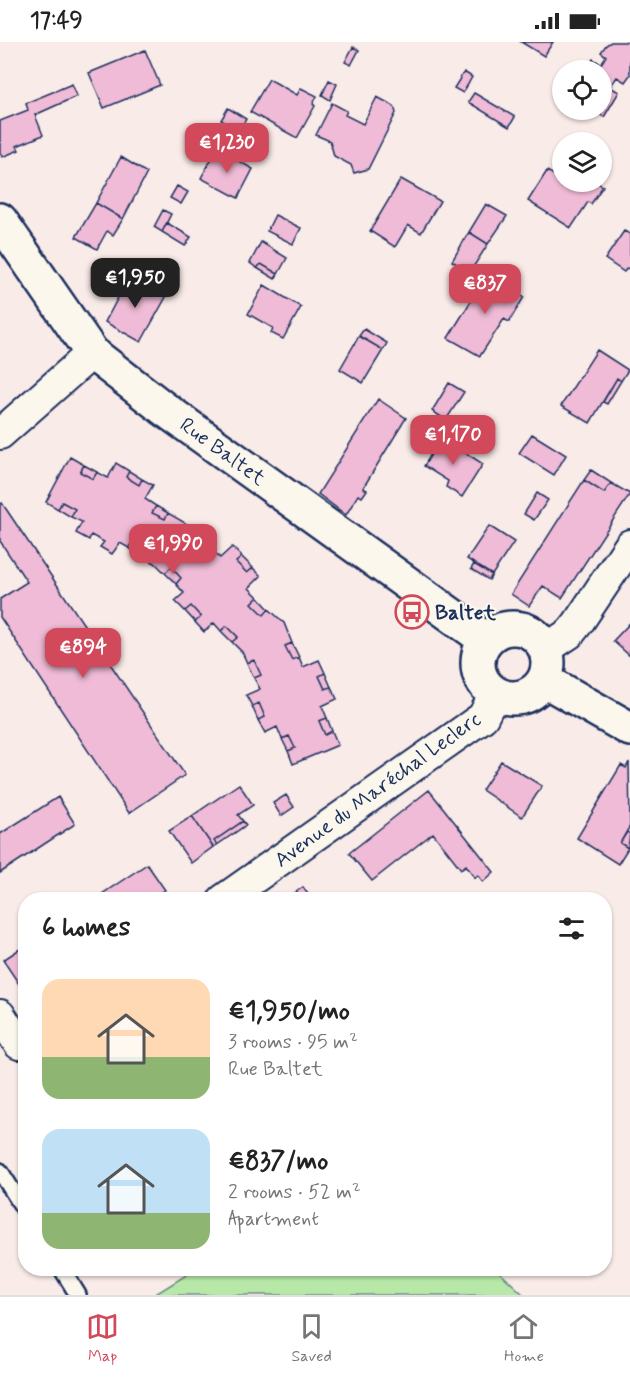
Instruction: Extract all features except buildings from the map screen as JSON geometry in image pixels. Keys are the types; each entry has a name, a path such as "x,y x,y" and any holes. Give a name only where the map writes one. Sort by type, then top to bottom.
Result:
{"street":[{"name":"Rue Baltet","path":"0,220 92,353 163,408 486,640"},
{"path":"0,434 92,353"},
{"path":"630,545 578,623 545,664 537,689 528,695 506,698 489,705 486,685 480,675 478,662 480,650 486,640 496,632 507,628 519,628 530,632 540,639 545,664 630,729"},
{"name":"Avenue du Maréchal Leclerc","path":"234,892 489,705"},
{"path":"0,1015 15,1047"}],"lane":[{"path":"0,1171 18,1199"},
{"path":"66,1276 78,1295"}],"green space":[{"path":"185,1276 504,1276 524,1295 154,1295"}],"place":[{"name":"Baltet","path":"412,612"}]}
